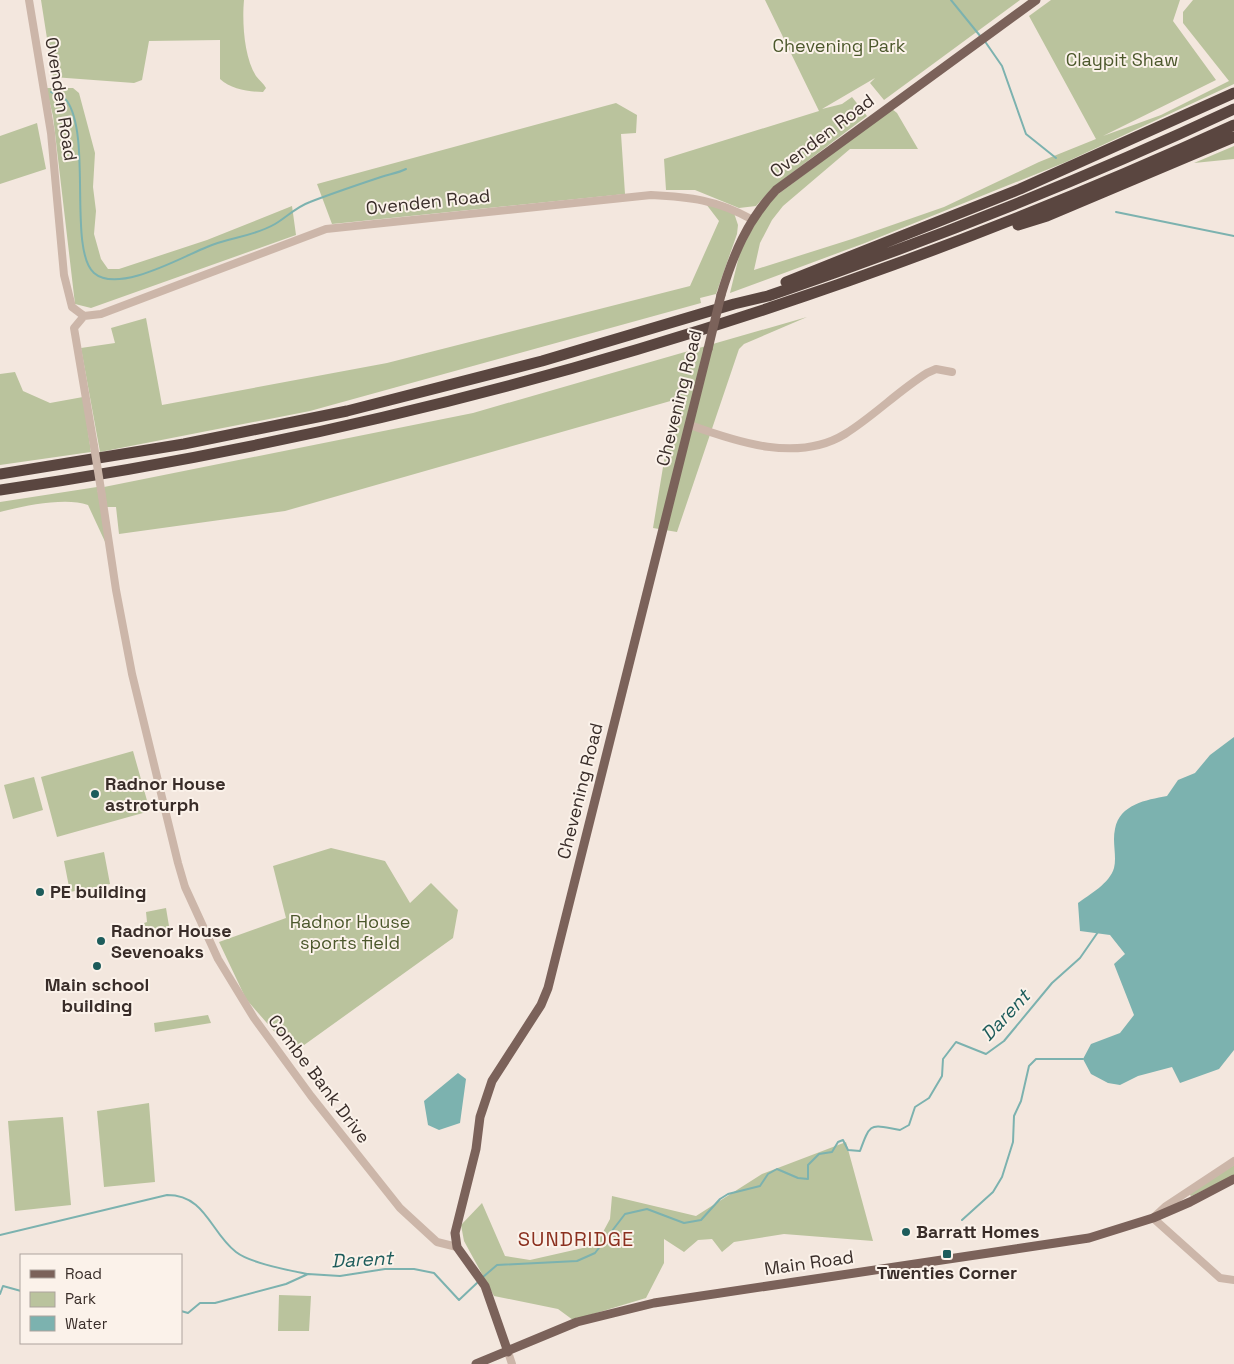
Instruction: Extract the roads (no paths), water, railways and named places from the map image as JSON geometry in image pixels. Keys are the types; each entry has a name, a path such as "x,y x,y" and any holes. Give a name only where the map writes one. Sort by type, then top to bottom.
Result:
{"highway":[{"path":"734,304 1012,192 1234,93"},
{"path":"0,474 217,438 347,411 542,361 734,304 768,296 932,238 1088,174 1234,109"},
{"path":"0,490 216,454 366,423 474,397 627,354 752,316 975,235 1114,179 1234,125"},
{"path":"975,235 1047,216 1234,137"}],"main road":[{"name":"Ovenden Road","path":"751,219 763,204 790,178 1036,0"},
{"name":"Chevening Road","path":"457,1247 456,1233 458,1221 476,1149 480,1117 492,1081 541,1005 548,988 722,295 736,248 751,219"},
{"name":"Main Road","path":"476,1364 577,1322 654,1303 1089,1238 1154,1218 1234,1179"},
{"path":"457,1247 484,1286 508,1352"}],"street":[{"name":"Ovenden Road","path":"29,0 51,133 64,275 72,308 102,496"},
{"name":"Ovenden Road","path":"84,316 101,314 326,229 651,195 690,197 711,201 729,207 751,219"},
{"path":"72,308 84,316 74,328"},
{"path":"690,425 718,435 784,448 804,448 826,444 844,435 927,373 936,369 952,372"},
{"name":"Combe Bank Drive","path":"102,496 116,590 132,674 178,863 190,898 218,959 254,1018 311,1096 400,1208 437,1242 457,1247"},
{"path":"1234,1161 1166,1206 1154,1218 1220,1278 1234,1280"},
{"path":"508,1352 512,1364"}],"water":[{"path":"1234,737 1234,1050 1219,1069 1180,1083 1172,1067 1138,1076 1120,1085 1108,1083 1091,1074 1083,1059 1091,1044 1120,1033 1134,1015 1114,964 1125,954 1110,935 1080,931 1078,903 1099,888 1112,873 1115,863 1115,829 1122,814 1135,805 1167,796 1178,780 1195,773 1210,755"},
{"path":"458,1073 466,1079 460,1123 439,1130 428,1125 424,1101"}],"waterway":[{"path":"951,0 981,37"},
{"path":"984,40 1002,66 1026,134 1056,158"},
{"path":"51,92 66,99 74,118 80,165 82,241 86,260 94,273 105,278 134,277 150,272 215,244 267,228 310,202 406,169"},
{"path":"1116,212 1234,236"},
{"name":"Darent","path":"483,1277 497,1265 577,1261 595,1253 625,1214 647,1209 684,1223 701,1220 720,1199 728,1194 760,1186 768,1174 777,1169 798,1178 808,1179 808,1165 819,1154 832,1152 838,1142 843,1140 848,1150 860,1151 867,1134 873,1127 900,1130 909,1125 915,1107 929,1098 942,1076 943,1059 956,1042 986,1054 1004,1041 1052,983 1080,958 1098,932"},
{"path":"962,1220 993,1192 1002,1177 1013,1142 1014,1116 1021,1101 1029,1066 1036,1059 1083,1059"},
{"path":"0,1235 167,1195 191,1201 206,1216 227,1244 242,1256 270,1266 307,1274"},
{"name":"Darent","path":"182,1311 188,1313 200,1303 215,1303 286,1284 308,1274 340,1276 385,1269 414,1269 434,1273 459,1300 478,1282"},
{"name":"Darent","path":"0,1294 3,1286 20,1291"}],"place":[{"name":"Radnor House astroturph","path":"95,794"},
{"name":"PE building","path":"40,892"},
{"name":"Radnor House Sevenoaks","path":"101,941"},
{"name":"Main school building","path":"97,966"},
{"name":"Barratt Homes","path":"906,1232"},
{"name":"Twenties Corner","path":"947,1254"}],"district":[{"name":"SUNDRIDGE","path":"576,1239"}],"park label":[{"name":"Chevening Park","path":"839,46"},
{"name":"Claypit Shaw","path":"1122,60"},
{"name":"Radnor House sports field","path":"350,932"}]}
